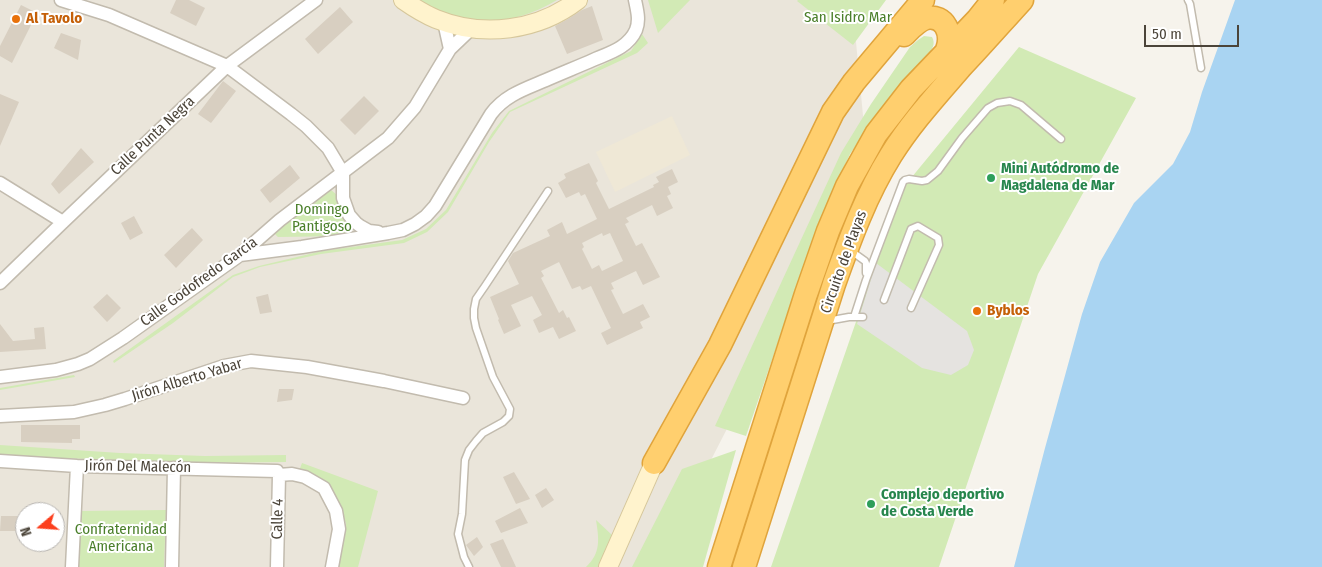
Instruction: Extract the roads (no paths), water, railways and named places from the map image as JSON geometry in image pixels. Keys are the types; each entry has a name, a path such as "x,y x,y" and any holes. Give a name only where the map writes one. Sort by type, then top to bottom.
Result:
{"highway":[{"path":"654,463 675,409 728,293 824,107 837,87 908,0"},
{"path":"654,463 720,345 829,121 845,94 923,0"},
{"name":"Circuito de Playas","path":"719,567 828,231 846,186 876,134 910,89 977,20 993,0"},
{"name":"Circuito de Playas","path":"744,567 847,248 876,181 909,128 937,94 1022,0"},
{"path":"720,345 754,298 839,125 888,53 913,26 929,18 940,20 946,25 950,36 947,50"}],"street":[{"path":"61,0 109,16 227,66 291,114 328,148 343,173 342,198 351,219 364,229 383,233"},
{"name":"Calle Punta Negra","path":"0,283 227,66 316,0"},
{"path":"403,0 422,12 444,22 472,28 504,29 528,25 545,19 578,0"},
{"path":"240,255 302,247 407,228 426,216 439,200 491,114 502,102 517,92 608,54 626,44 633,36 637,27 638,15 635,1"},
{"path":"444,22 450,49"},
{"name":"Calle Godofredo García","path":"0,377 56,370 90,359 123,338 240,255 280,220 388,138 415,107 450,49 472,28"},
{"path":"0,183 63,222"},
{"name":"Jirón Alberto Yabar","path":"0,416 74,412 125,399 224,366 251,361 307,367 463,398"},
{"name":"Jirón Del Malecón","path":"0,460 77,466 278,473 305,477 324,488 336,511 339,529 332,567"},
{"path":"608,567 654,463"},
{"path":"72,567 77,466"},
{"path":"172,567 174,468"},
{"name":"Calle 4","path":"277,567 278,473"}],"lane":[{"path":"1188,0 1201,68"},
{"path":"854,317 903,182 909,179 927,180 938,171 957,144 988,108 1004,101 1021,105 1061,139"},
{"path":"469,567 464,557 458,534 462,514 465,460 469,450 476,441 484,433 504,422 509,416 510,409 493,377 476,328 474,318 476,299 548,191"},
{"path":"884,300 911,229 918,226 938,238 940,245 910,308"},
{"path":"847,248 865,261 866,280"},
{"path":"823,321 863,317"}],"water":[{"path":"1235,0 1322,0 1322,567 1014,567 1082,314 1100,262 1134,203 1173,164 1190,132 1202,92"}],"place":[{"name":"Al Tavolo","path":"16,19"},
{"name":"Mini Autódromo de Magdalena de Mar","path":"991,178"},
{"name":"Byblos","path":"977,311"},
{"name":"Complejo deportivo de Costa Verde","path":"871,504"}],"park label":[{"name":"San Isidro Mar","path":"848,18"},
{"name":"Domingo Pantigoso","path":"322,218"},
{"name":"Confraternidad Americana","path":"121,538"}]}
